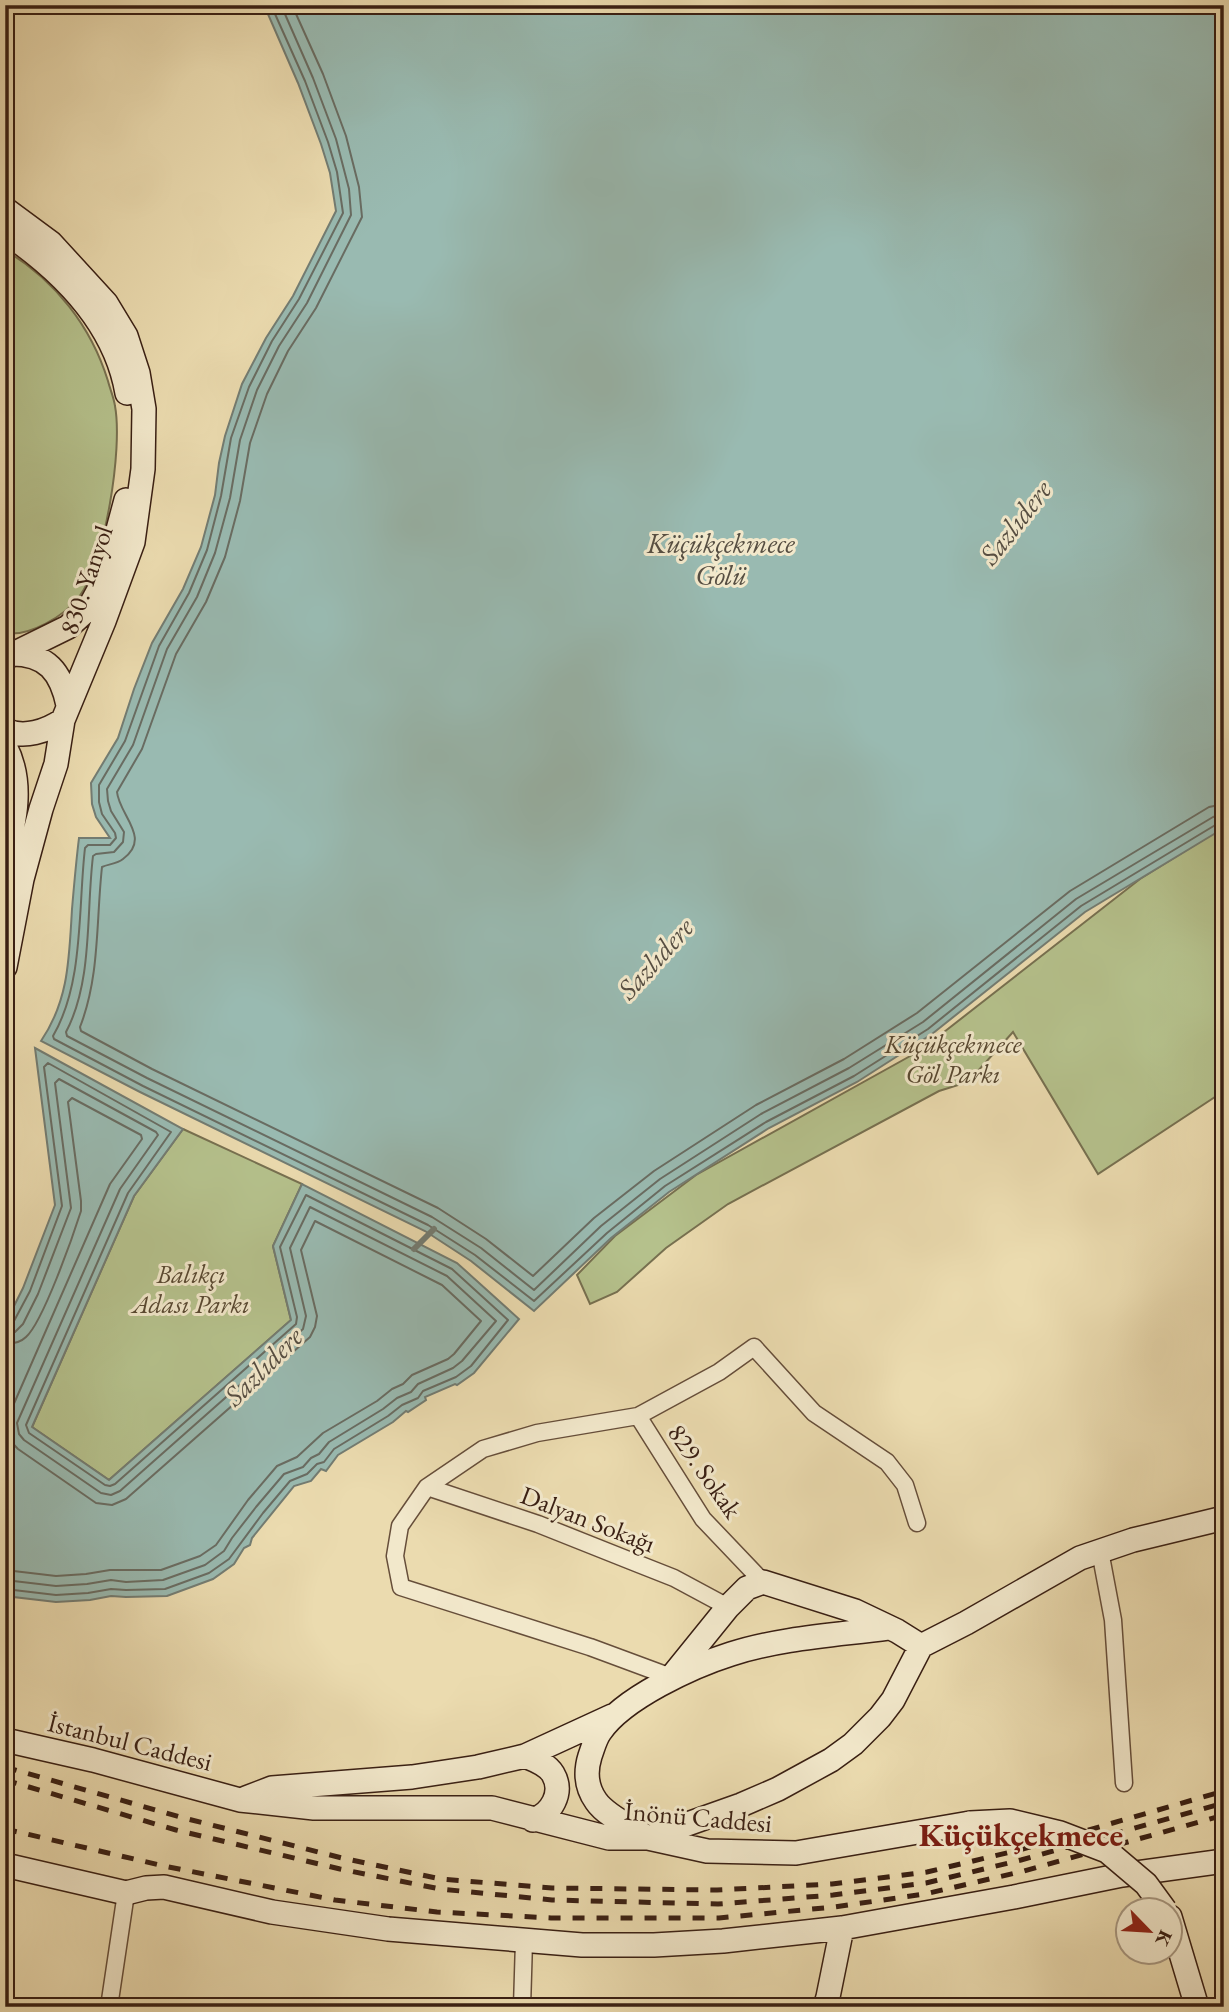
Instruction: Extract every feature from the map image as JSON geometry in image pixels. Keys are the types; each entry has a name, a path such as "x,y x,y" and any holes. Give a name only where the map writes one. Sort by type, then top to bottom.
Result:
{"main road":[{"name":"830. Yanyol","path":"5,209 51,243 106,303 126,336 138,373 144,409 143,469 133,542 104,621 65,712 56,764 40,809 22,879 5,967"},
{"name":"830. Yanyol","path":"5,232 52,268 101,326 124,376 130,413 130,458 125,505 101,586 89,608 68,627 9,656"},
{"path":"5,730 23,734 52,727 65,712 61,682 47,663 37,657 9,656"},
{"path":"5,746 12,760 17,792 12,833 5,859"},
{"path":"615,1715 600,1732 594,1745 588,1764 587,1782 597,1803 648,1838 741,1805 778,1789 831,1760 853,1744 880,1717 893,1700 921,1646 1080,1559 1133,1540 1224,1518"},
{"path":"671,1677 728,1607 747,1588 764,1582 838,1605 921,1646"},
{"path":"240,1800 272,1788 412,1777 478,1767 525,1756 615,1715 671,1677 731,1654 770,1644 888,1628"},
{"name":"İstanbul Caddesi","path":"5,1740 93,1760 240,1800 314,1808 492,1808 533,1820"},
{"path":"525,1756 540,1762 553,1773 558,1789 553,1805 542,1817 533,1820"},
{"name":"İnönü Caddesi","path":"533,1820 609,1838 648,1838 707,1851 796,1853 970,1823 1010,1821 1060,1833 1107,1851 1146,1884 1154,1896"},
{"path":"5,1865 126,1893 146,1888 164,1888 272,1912 355,1925 582,1945 654,1945 723,1941 842,1928 1122,1875 1224,1861"},
{"path":"825,2007 842,1928"},
{"name":"İnönü Caddesi","path":"1184,1966 1197,2007"}],"street":[{"path":"671,1677 590,1647 401,1587 395,1556 400,1526 427,1487 483,1449 537,1433 638,1416 719,1372 754,1347 814,1413 887,1462 905,1485 917,1522"},
{"name":"829. Sokak","path":"638,1416 703,1518 764,1582"},
{"name":"Dalyan Sokağı","path":"427,1487 538,1524 674,1578 728,1607"},
{"path":"1100,1551 1113,1620 1124,1783"},
{"path":"109,2007 126,1893"},
{"path":"523,2007 524,1941"}],"green space":[{"path":"5,250 40,275 81,323 101,361 114,403 117,425 110,505 97,558 88,581 73,604 56,618 25,632 15,633 5,633"},
{"name":"Küçükçekmece Göl Parkı","path":"1224,827 1224,1091 1098,1174 1013,1032 968,1082 939,1091 728,1204 666,1248 617,1292 590,1304 577,1275 615,1236 696,1175 921,1050 1140,879"},
{"name":"Balıkçı Adası Parkı","path":"183,1129 302,1184 273,1246 291,1320 109,1480 32,1427 134,1196"}],"water":[{"name":"Küçükçekmece Gölü","path":"264,5 1224,5 1224,828 1085,912 932,1034 857,1082 769,1128 669,1192 611,1238 534,1311 471,1261 425,1231 41,1041 57,1010 66,978 79,838 110,838 96,817 91,783 118,738 152,643 183,589 201,547 215,495 225,436 242,384 266,338 293,296 336,211 330,173 321,144"},
{"path":"35,1048 183,1129 134,1196 32,1427 109,1480 291,1320 273,1246 302,1184 457,1263 519,1319 474,1373 457,1385 425,1397 426,1400 393,1422 338,1455 326,1471 321,1469 311,1481 294,1486 234,1564 213,1579 167,1596 111,1596 56,1602 5,1596 5,1324 23,1288 55,1205"}],"waterway":[{"name":"Sazlıdere","path":"414,1249 434,1229"}],"railway":[{"path":"5,1767 180,1817 342,1858 441,1879 552,1888 717,1890 832,1884 927,1872 1019,1850 1224,1791"},
{"path":"5,1780 176,1830 340,1869 440,1889 552,1900 718,1904 833,1895 926,1883 1021,1860 1224,1803"},
{"path":"5,1829 164,1866 335,1900 437,1912 551,1918 719,1918 834,1907 925,1894 1024,1871 1224,1815"}],"district":[{"name":"Küçükçekmece","path":"1021,1834"}]}
